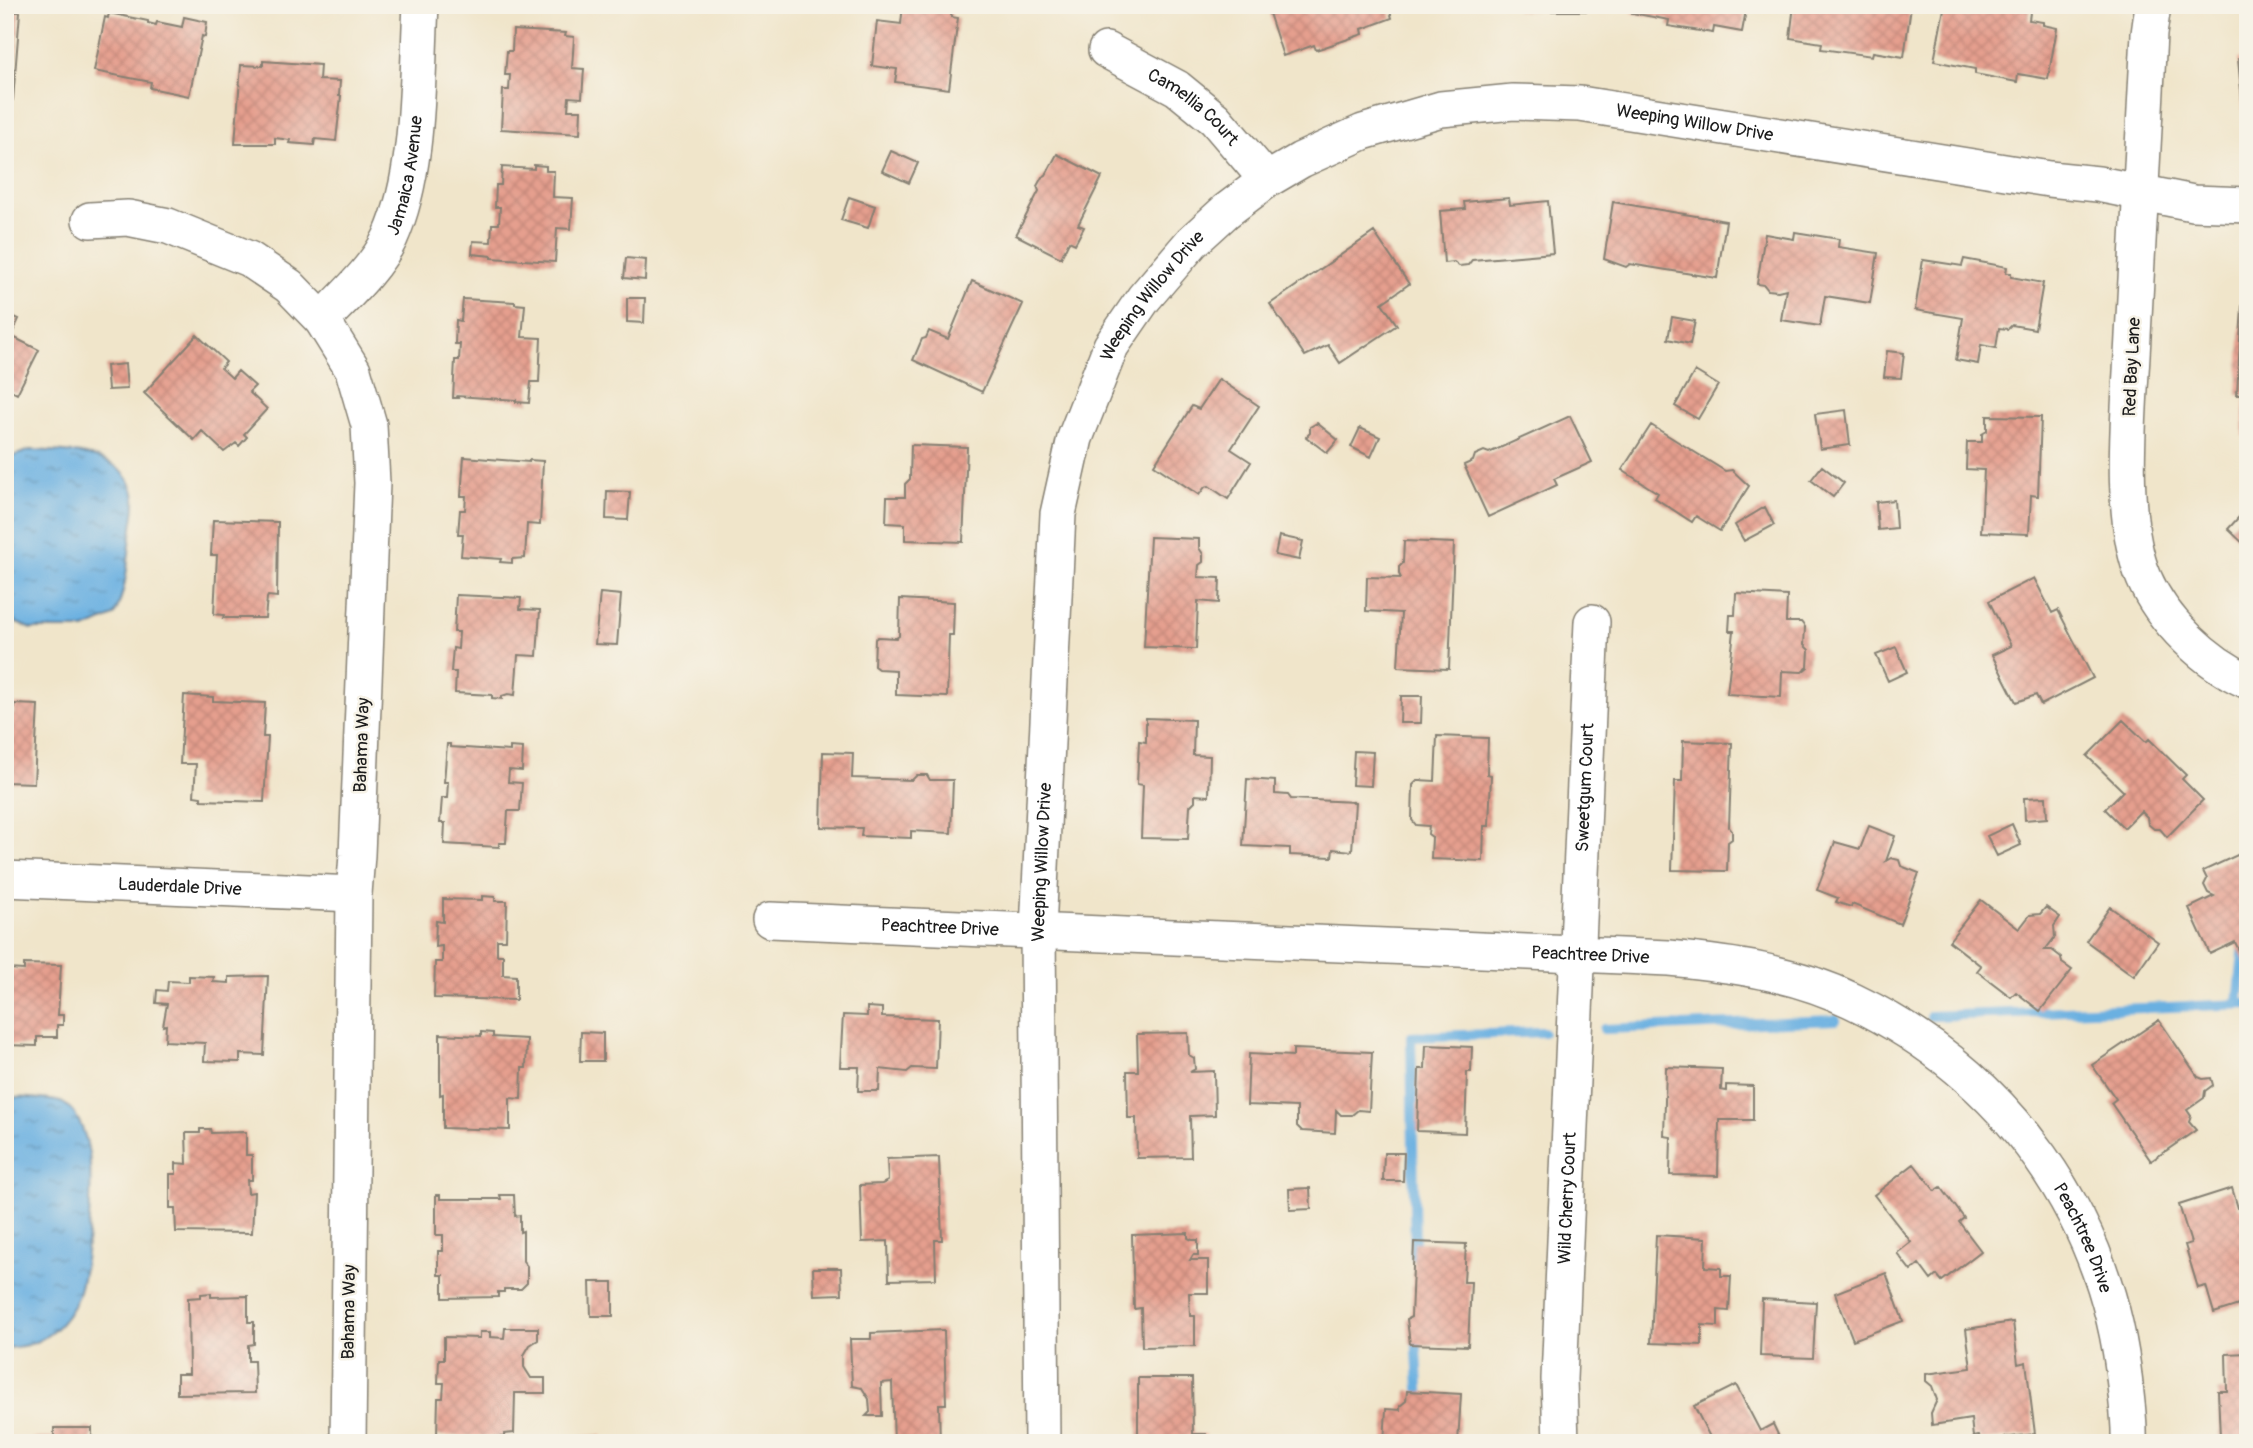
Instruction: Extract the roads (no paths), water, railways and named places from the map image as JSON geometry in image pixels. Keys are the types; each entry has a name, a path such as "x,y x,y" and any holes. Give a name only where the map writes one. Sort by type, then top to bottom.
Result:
{"street":[{"name":"Jamaica Avenue","path":"322,320 361,279 389,240 405,195 412,149 421,5"},
{"name":"Red Bay Lane","path":"2153,5 2149,34 2128,438 2130,526 2144,578 2172,623 2213,661 2248,681"},
{"name":"Camellia Court","path":"1106,50 1178,88 1215,119 1267,180"},
{"name":"Weeping Willow Drive","path":"1042,1443 1038,930 1058,514 1075,438 1111,346 1144,298 1192,242 1226,211 1267,180 1301,160 1363,132 1441,109 1535,102 1580,103 2049,179 2098,184 2193,202 2248,205"},
{"name":"Bahama Way","path":"90,220 128,218 168,226 249,259 289,286 322,320 353,370 369,425 372,483 358,855 354,894 348,1443"},
{"name":"Sweetgum Court","path":"1576,953 1592,622"},
{"name":"Lauderdale Drive","path":"5,879 354,894"},
{"name":"Peachtree Drive","path":"770,920 1681,959 1784,975 1852,1001 1907,1031 1957,1067 2000,1107 2054,1173 2092,1248 2119,1334 2129,1443"},
{"name":"Wild Cherry Court","path":"1561,1443 1559,1379 1576,953"}],"water":[{"path":"30,450 78,453 108,462 130,482 135,498 122,596 114,616 85,629 31,629 5,618 5,459"},
{"path":"5,1097 52,1100 69,1107 78,1119 86,1140 90,1187 86,1255 73,1306 60,1324 45,1337 27,1345 5,1348"}],"waterway":[{"path":"2238,1004 2244,944"},
{"path":"1931,1016 2248,1004"},
{"path":"1604,1029 1836,1020"},
{"path":"1415,1256 1411,1037 1543,1032"},
{"path":"1416,1331 1420,1406"}]}
